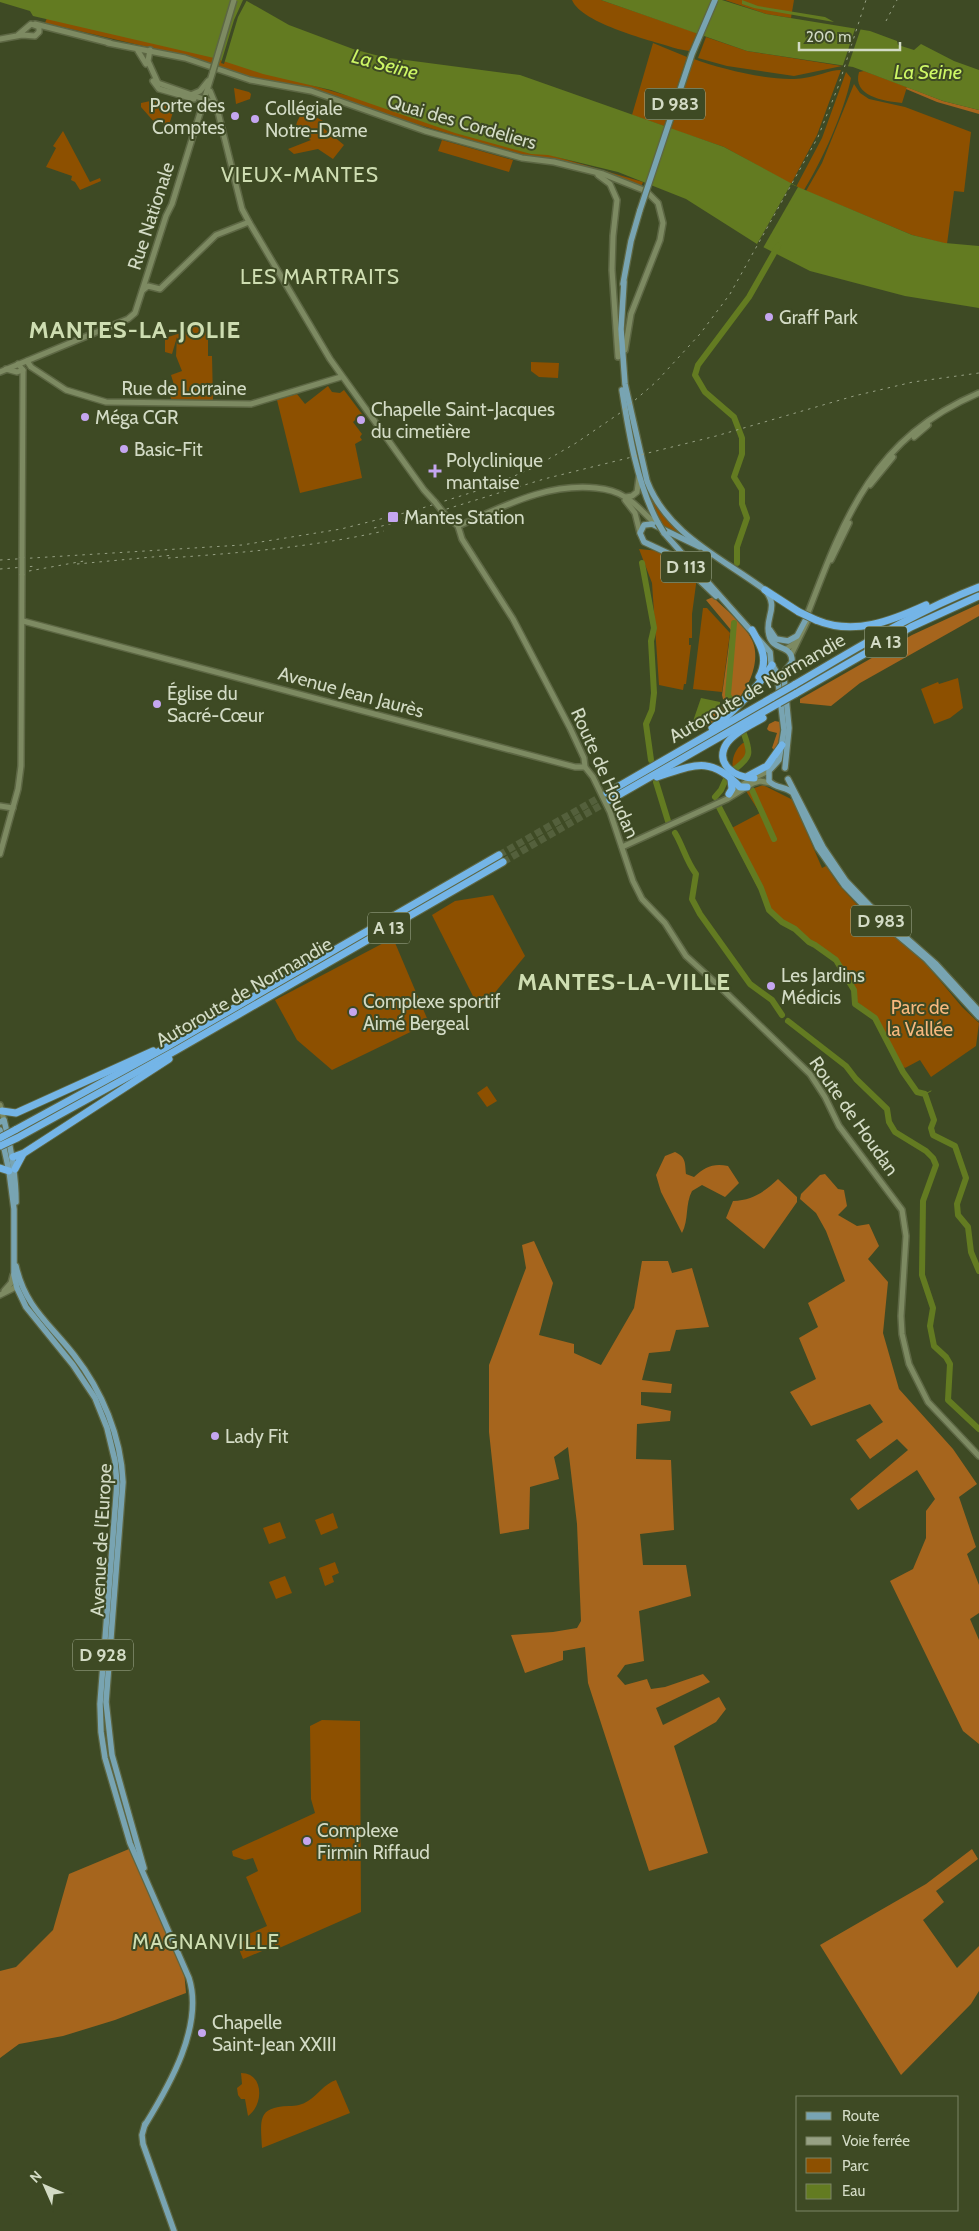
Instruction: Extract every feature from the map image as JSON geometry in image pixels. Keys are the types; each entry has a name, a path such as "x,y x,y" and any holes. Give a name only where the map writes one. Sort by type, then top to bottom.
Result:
{"highway":[{"name":"Autoroute de Normandie","path":"979,587 905,621 696,742 609,797 652,776 911,627 979,596"},
{"path":"766,590 799,612 816,620 844,627 874,625 892,620 950,595 957,596"},
{"path":"752,630 761,647 764,661 764,669 753,688"},
{"path":"696,742 729,715 774,667"},
{"path":"754,778 739,776 731,772 725,763 723,754 726,745 737,734 776,706"},
{"path":"739,776 750,775 763,769 774,759 782,745"},
{"path":"652,776 658,777 682,768 698,765 710,766 728,774 743,787"},
{"path":"728,774 732,785 729,794"},
{"name":"Autoroute de Normandie","path":"0,1138 16,1134 175,1051 273,990 501,859"},
{"name":"Autoroute de Normandie","path":"2,1148 16,1134 165,1048 262,997"},
{"path":"2,1121 157,1049 165,1048"},
{"path":"0,1167 14,1156 172,1058 175,1051"},
{"path":"1,1108 16,1113"},
{"path":"0,1167 12,1170 14,1156"}],"main road":[{"path":"205,101 234,0"},
{"name":"D 983","path":"715,0 692,54 631,241 620,310 618,357 638,468 648,503 658,523 768,648 771,656"},
{"path":"18,35 27,29 30,24 35,24 108,43"},
{"path":"35,24 38,26 39,31"},
{"path":"0,39 18,35 35,36 43,27 49,27"},
{"path":"27,29 29,35"},
{"name":"Quai des Cordeliers","path":"108,43 138,51 176,56 224,70 246,79 312,91 409,126 522,158 554,162 591,172 641,189 652,196 661,209 663,223 660,240 628,324 624,350 626,390"},
{"name":"Quai des Cordeliers","path":"108,43 148,52"},
{"path":"138,51 144,59 154,84 159,89 205,101"},
{"path":"144,59 148,52"},
{"path":"148,52 148,61 157,83 217,106"},
{"path":"205,101 210,91 212,75"},
{"path":"191,95 200,91 212,75"},
{"name":"Route de Houdan","path":"210,91 217,106 233,176 242,209 248,222 341,377 423,489 446,516 460,526 462,539 522,635 570,728 584,758 585,767 593,777 610,812 639,894 664,923 686,956 720,986 810,1074 839,1126 902,1210 906,1236 902,1284 902,1334 908,1364 928,1402 979,1456"},
{"name":"Rue Nationale","path":"147,283 205,101"},
{"path":"591,172 610,184 617,200 612,260 618,357"},
{"path":"6,369 25,368 36,357 128,319 136,311 147,283 160,289 216,235 248,222"},
{"name":"D 983","path":"624,282 621,329 626,390 652,496 670,520 713,554 766,590"},
{"path":"18,364 25,368"},
{"path":"18,364 25,368"},
{"path":"0,372 18,364"},
{"path":"0,854 19,780 23,732 21,700 25,368"},
{"name":"Rue de Lorraine","path":"25,368 81,396 106,402 129,404 251,404 341,377"},
{"path":"622,848 718,803 754,778 769,772 775,766 779,760 784,725 771,656 795,643 806,619 832,548 872,476 898,446 935,416 979,394"},
{"path":"979,394 917,434 898,452 873,481 841,538 799,641 791,655 792,662 787,669 784,680 789,730 785,768 788,772 788,779 823,847 846,881 875,911 936,964 979,1011"},
{"path":"626,497 632,496 637,492 638,468"},
{"name":"D 113","path":"460,526 529,496 552,489 573,487 610,490 626,497 667,533"},
{"name":"D 113","path":"597,488 615,494 627,501 635,513 641,538 649,545 670,553 678,559 704,586 730,607"},
{"name":"D 113","path":"640,533 643,526 649,524 713,554"},
{"path":"766,590 772,604 768,628 769,637 791,655"},
{"path":"770,618 772,634 776,639 783,642 795,637 806,619"},
{"name":"Avenue Jean Jaurès","path":"23,621 578,768 585,767"},
{"path":"774,667 787,669"},
{"path":"775,766 785,768"},
{"path":"769,772 768,778 771,783"},
{"path":"718,803 729,794 758,781 781,786 788,779"},
{"name":"D 983","path":"781,786 794,795 818,848 844,885 869,911 930,963 979,1017"},
{"path":"0,806 12,808"},
{"path":"0,847 12,808"},
{"name":"D 928","path":"1,1108 2,1121 14,1156 12,1170 14,1256"},
{"name":"D 928","path":"0,1130 2,1148 14,1156"},
{"name":"Avenue de l'Europe","path":"14,1256 14,1273 20,1296 30,1312 85,1382 107,1428 114,1459 117,1484 106,1702 108,1732 117,1775 149,1883 191,1983 193,2002 190,2030 173,2074 145,2125 142,2135 143,2144 174,2231"},
{"name":"Avenue de l'Europe","path":"14,1256 16,1283"},
{"path":"0,1295 16,1283"},
{"path":"0,1295 16,1283"},
{"name":"Avenue de l'Europe","path":"16,1283 23,1288 38,1315 74,1355 83,1368 100,1396 112,1424 119,1449 123,1482 113,1570"},
{"path":"6,1290 20,1296"}],"green space":[{"path":"572,0 601,0 697,33 689,51 678,49 603,24 578,9"},
{"path":"725,0 794,0 791,18 766,14"},
{"path":"47,18 205,54 643,182 641,187 477,142 399,119 329,94 253,78 190,57 45,23"},
{"path":"706,37 747,51 842,66 794,76 727,66 698,58"},
{"path":"653,43 687,57 664,126 632,115"},
{"path":"694,59 733,71 779,79 804,78 841,70 817,135 791,184 724,147 671,129"},
{"path":"864,71 907,87 902,103 878,99 865,92 860,87 858,80 859,72"},
{"path":"846,72 851,78 832,136 804,190 796,187 822,138"},
{"path":"854,84 860,93 869,99 905,107 971,132 964,192 954,191 947,244 912,235 806,191 822,163"},
{"path":"234,88 249,92 251,94 250,99 236,104"},
{"path":"155,100 176,102 169,125 161,124 161,121 156,124 141,107 141,103"},
{"path":"303,110 323,121 321,126 344,145 333,159 318,149 294,154 288,149 311,140 295,130"},
{"path":"63,131 90,182 100,178 101,181 80,190 75,182 71,180 72,176 46,167 56,148 53,146"},
{"path":"442,140 513,160 509,172 438,151"},
{"path":"194,326 208,328 208,356 212,356 213,401 172,401 168,390 175,388 171,375 182,371 176,356 177,337 172,354 165,352 165,338 190,330"},
{"path":"531,362 559,363 558,378 539,377 531,371"},
{"path":"328,386 332,392 340,393 344,390 365,418 359,416 353,422 362,434 360,437 362,440 355,444 362,478 300,493 277,400 297,394 305,404"},
{"path":"645,485 663,514 687,537 662,525"},
{"path":"639,549 700,555 692,614 692,638 689,638 689,645 691,645 686,684 684,684 683,690 659,685 652,583"},
{"path":"703,608 707,608 730,633 722,692 693,689"},
{"path":"958,678 963,708 950,718 934,724 921,689 938,682 939,684"},
{"path":"745,743 746,759 733,769 734,755"},
{"name":"Parc de la Vallée","path":"763,785 793,800 822,868 826,866 839,885 860,908 922,959 962,1007 979,1023 976,1046 931,1077 920,1060 905,1068 901,1065 873,1015 856,1001 855,988 840,966 771,913 728,830 760,813 746,791"},
{"path":"493,895 525,956 488,1001 478,1006 432,915 455,901"},
{"name":"Complexe sportif Aimé Bergeal","path":"393,938 429,1023 332,1070 297,1040 275,1000"},
{"path":"487,1086 497,1101 487,1107 477,1093"},
{"path":"333,1513 338,1528 321,1535 315,1520"},
{"path":"280,1522 286,1538 269,1544 263,1528"},
{"path":"335,1562 339,1573 332,1576 334,1582 325,1586 319,1568"},
{"path":"285,1576 292,1593 276,1599 269,1582"},
{"name":"Complexe Firmin Riffaud","path":"322,1720 360,1721 361,1912 277,1949 268,1929 274,1946 243,1959 237,1944 246,1940 244,1936 267,1926 246,1877 258,1871 253,1858 245,1860 233,1856 232,1851 315,1813 311,1799 310,1726"},
{"path":"241,2073 249,2074 254,2078 259,2090 257,2105 248,2116 245,2099 241,2099 238,2095 237,2088 242,2084"},
{"path":"336,2080 350,2113 262,2148 261,2123 266,2113 271,2109 297,2105 312,2099 328,2084"}],"shaded area":[{"path":"907,87 943,101 979,110 979,114 937,102 906,89"},
{"path":"713,597 749,634 754,646 755,661 751,678 733,706 697,732 706,718 727,702 723,699 722,695 731,630 706,600"},
{"path":"979,604 979,616 860,683 831,706 800,703 800,699 912,635"},
{"path":"775,721 780,722 782,726 776,751 772,748 777,733 767,729 769,724"},
{"path":"675,1152 683,1158 686,1174 694,1177 709,1167 718,1165 728,1166 739,1183 725,1197 702,1185 692,1191 688,1201 686,1223 682,1233 661,1192 656,1175 665,1156"},
{"path":"825,1174 838,1189 844,1190 847,1206 838,1215 857,1226 869,1224 879,1246 868,1259 888,1282 883,1333 899,1389 953,1449 977,1484 959,1497 976,1547 967,1554 979,1585 979,1613 970,1619 979,1640 979,1744 963,1731 890,1581 913,1569 926,1538 926,1511 935,1499 917,1470 858,1510 850,1499 908,1450 897,1439 870,1459 856,1440 883,1422 870,1404 811,1426 790,1392 816,1379 799,1338 818,1327 808,1303 845,1281 826,1231 816,1213 800,1199 801,1194 820,1175"},
{"path":"778,1179 797,1197 797,1202 764,1249 726,1218 733,1201 746,1199 758,1194"},
{"path":"534,1241 553,1283 539,1335 574,1344 574,1353 601,1365 634,1308 642,1261 668,1261 672,1273 692,1268 709,1327 676,1330 670,1351 649,1353 642,1380 672,1384 671,1393 641,1392 641,1405 671,1411 670,1421 637,1424 636,1459 671,1460 674,1530 640,1534 643,1565 686,1565 691,1596 639,1611 644,1661 625,1665 617,1676 625,1685 647,1679 651,1689 665,1687 703,1674 710,1682 656,1708 663,1725 719,1697 726,1709 716,1722 674,1746 708,1853 649,1871 588,1683 585,1647 563,1651 563,1660 525,1673 511,1635 577,1628 581,1621 577,1524 568,1447 554,1457 559,1479 530,1487 529,1529 500,1534 489,1432 489,1365 526,1268 522,1245"},
{"path":"129,1849 184,1970 186,1993 115,2020 63,2036 19,2044 0,2058 0,1971 16,1967 53,1930 69,1874"},
{"path":"972,1849 978,1859 936,1891 944,1902 923,1920 957,1968 979,1946 979,1991 971,2004 901,2075 820,1945 926,1884"}],"water":[{"name":"La Seine","path":"0,0 245,0 289,25 353,49 383,57 520,75 724,147 798,187 912,235 945,243 979,246 979,308 905,296 810,271 757,244 686,199 618,172 548,155 531,154 455,133 331,90 263,74 214,58 33,16 30,11 0,2"},
{"name":"La Seine","path":"601,0 722,0 766,14 870,31 897,41 898,45 914,50 921,44 954,61 979,70 979,110 943,101 853,67 747,51"},
{"path":"742,0 758,6 825,17 834,22 754,8 742,4"},
{"path":"701,698 720,702 720,704 694,730 691,727"}],"pier":[{"path":"243,0 247,0 238,17 224,64 221,63 234,20"},
{"path":"856,26 861,28 847,69 842,68"},
{"path":"791,184 798,187 763,248 757,244"}],"waterway":[{"path":"737,563 737,547 747,518 742,504 742,490 734,477 742,454 742,438 734,417 705,392 695,375 698,365 749,297 778,246"},
{"path":"642,563 654,628 651,641 654,693 652,710 646,724 651,760"},
{"path":"733,704 728,695 734,623"},
{"path":"735,769 747,758 748,746 744,734"},
{"path":"715,797 726,779"},
{"path":"656,782 668,821"},
{"path":"752,790 774,839"},
{"path":"719,807 761,888 769,910 782,922 795,929 809,942 836,960 854,990 855,1004 875,1018 903,1072 917,1092 925,1094 934,1120 931,1128 933,1135 955,1146 966,1178 957,1204 958,1215 968,1227 971,1252 979,1271"},
{"path":"675,833 696,874 692,899 700,914 750,984 772,1000 782,1015"},
{"path":"788,1021 846,1066 856,1079 887,1109 889,1122 895,1132 926,1151 933,1158 936,1165 923,1201 922,1275 933,1308 930,1326 934,1346 946,1357 950,1364 948,1400 979,1429"},
{"path":"925,1094 931,1091"}],"tunnel":[{"path":"499,855 607,793"},
{"path":"503,862 610,800"}],"railway":[{"path":"0,560 242,545 341,529 416,510 486,488 533,468 576,443 620,413 656,382 700,334 730,294 818,137 838,87 866,0"},
{"path":"886,21 897,0"},
{"path":"374,528 437,512 544,479 716,436 854,396 913,382 979,373"},
{"path":"168,558 303,545 384,531"},
{"path":"77,564 174,555"},
{"path":"29,571 84,561"},
{"path":"0,569 37,566"}],"place":[{"name":"Porte des Comptes","path":"235,116"},
{"name":"Collégiale Notre-Dame","path":"255,119"},
{"name":"Graff Park","path":"769,317"},
{"name":"Méga CGR","path":"85,417"},
{"name":"Chapelle Saint-Jacques du cimetière","path":"361,420"},
{"name":"Basic-Fit","path":"124,449"},
{"name":"Polyclinique mantaise","path":"435,471"},
{"name":"Mantes Station","path":"393,517"},
{"name":"Église du Sacré-Cœur","path":"157,704"},
{"name":"Les Jardins Médicis","path":"771,986"},
{"name":"Complexe sportif Aimé Bergeal","path":"353,1012"},
{"name":"Lady Fit","path":"215,1436"},
{"name":"Complexe Firmin Riffaud","path":"307,1841"},
{"name":"Chapelle Saint-Jean XXIII","path":"202,2033"}],"district":[{"name":"VIEUX-MANTES","path":"300,174"},
{"name":"LES MARTRAITS","path":"320,276"},
{"name":"MANTES-LA-JOLIE","path":"135,329"},
{"name":"MANTES-LA-VILLE","path":"624,981"},
{"name":"MAGNANVILLE","path":"206,1941"}]}
